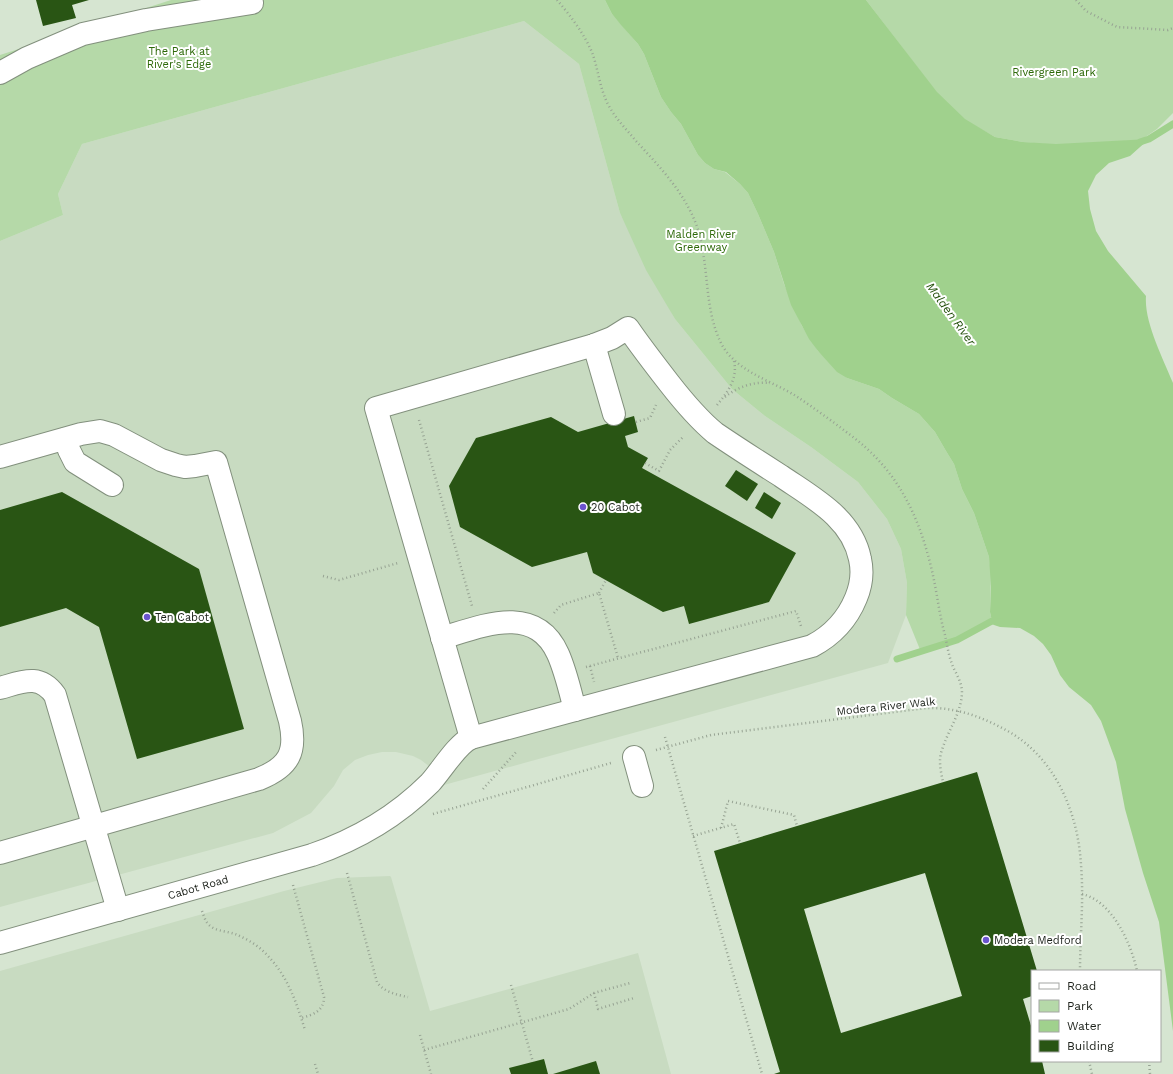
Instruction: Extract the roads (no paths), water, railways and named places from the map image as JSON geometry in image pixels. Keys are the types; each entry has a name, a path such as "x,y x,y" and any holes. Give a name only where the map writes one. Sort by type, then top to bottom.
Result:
{"street":[{"path":"0,73 27,58 83,34 146,20 252,3"},
{"path":"628,328 642,349 684,401 706,425 715,433 820,503 841,521 856,542 862,567 859,592 848,615 837,628 826,638 807,647 471,738 376,408 594,345 612,338 628,328"},
{"path":"594,345 614,414"},
{"path":"0,457 90,432 100,431 114,435 160,460 176,465 185,467 216,462 290,721 293,738 289,758 279,768 266,776 0,853"},
{"path":"65,439 68,450 75,462 112,485"},
{"path":"442,638 502,622 518,622 534,628 546,637 558,653 575,710"},
{"path":"0,688 26,681 33,681 40,682 55,695 118,910"},
{"name":"Cabot Road","path":"0,943 326,850 360,835 389,817 421,791 463,743 471,738"},
{"path":"634,757 642,786"}],"water":[{"name":"Malden River","path":"605,0 866,0 937,92 965,119 995,137 1023,142 1056,144 1149,139 1130,156 1109,163 1096,175 1088,191 1090,209 1096,231 1108,251 1146,296 1146,306 1151,328 1173,383 1173,1031 1159,922 1143,873 1125,809 1116,762 1101,721 1091,705 1069,687 1060,675 1051,655 1043,644 1034,636 1020,628 1000,627 994,625 990,612 991,587 989,557 974,513 962,489 954,464 935,432 919,414 879,389 847,378 837,372 818,351 809,339 791,305 774,252 748,193 726,172 714,169 705,163 698,155 681,124 661,97 644,54 638,44 612,14"}],"waterway":[{"path":"1140,142 1149,139 1173,124"},
{"path":"897,659 957,640 992,621 1001,622"}],"place":[{"name":"20 Cabot","path":"583,507"},
{"name":"Ten Cabot","path":"147,617"},
{"name":"Modera Medford","path":"986,940"}],"park label":[{"name":"The Park at River's Edge","path":"179,57"},
{"name":"Rivergreen Park","path":"1054,72"},
{"name":"Malden River Greenway","path":"701,240"}]}
